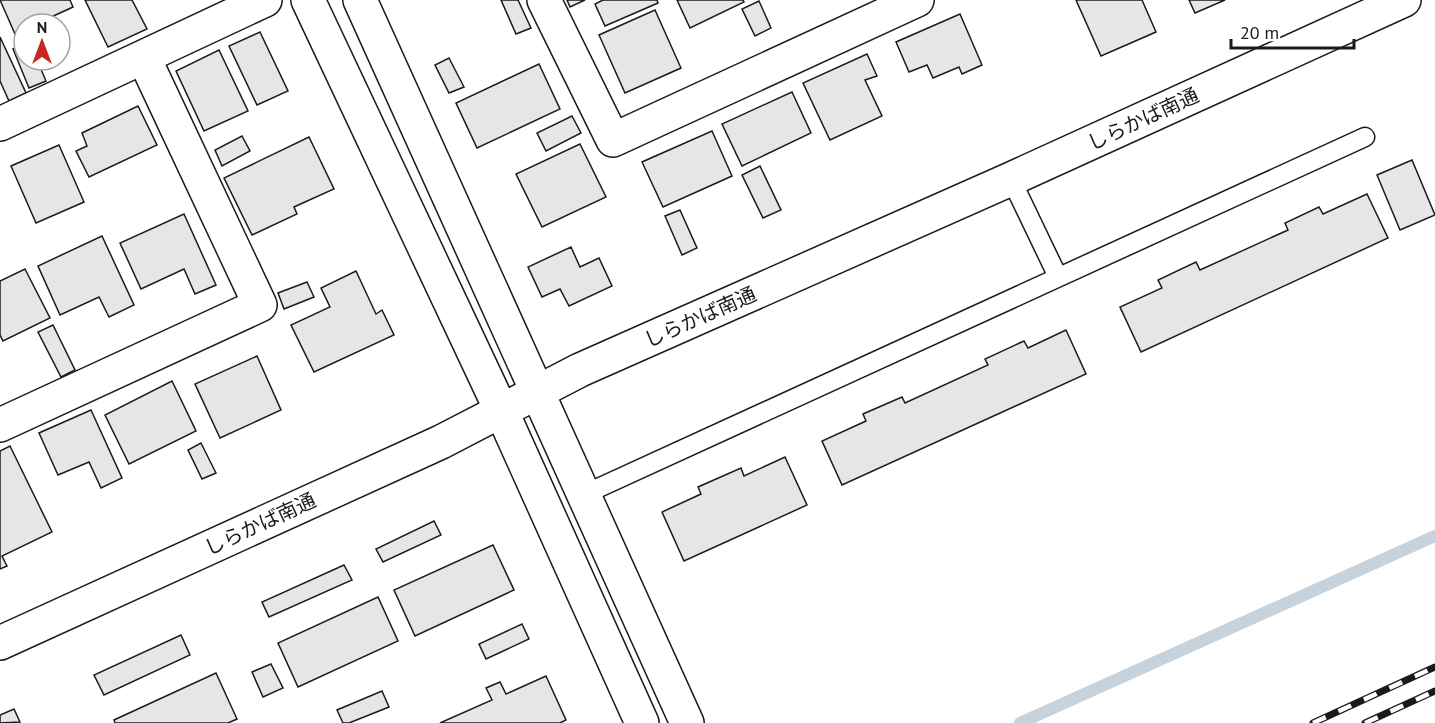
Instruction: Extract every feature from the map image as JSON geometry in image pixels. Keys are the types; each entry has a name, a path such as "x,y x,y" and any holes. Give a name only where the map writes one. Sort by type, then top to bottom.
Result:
{"street":[{"path":"0,124 265,0"},
{"path":"308,0 501,410 642,723"},
{"path":"360,0 687,723"},
{"path":"544,0 613,140 917,0"},
{"name":"しらかば南通","path":"0,643 441,442 580,370 1011,179 1404,0"},
{"path":"0,425 260,305 144,58"}],"lane":[{"path":"583,495 1365,137"},
{"path":"1011,179 1058,277"}],"building":[{"path":"0,0 70,0 73,7 62,12 12,12 12,27"},
{"path":"85,0 132,0 147,29 108,47"},
{"path":"501,0 518,0 531,28 516,34"},
{"path":"567,0 585,0 570,7"},
{"path":"603,0 657,0 658,3 605,26 595,4"},
{"path":"677,0 743,0 744,2 690,28"},
{"path":"1076,0 1142,0 1156,32 1101,56"},
{"path":"1189,0 1225,0 1195,13"},
{"path":"759,1 771,28 755,36 742,9"},
{"path":"655,10 681,68 625,93 599,35"},
{"path":"960,14 982,65 962,74 959,67 933,78 927,65 909,72 896,42"},
{"path":"260,32 288,91 257,105 229,46"},
{"path":"0,37 12,63 12,72 16,72 26,93 9,101 0,81"},
{"path":"219,50 248,111 204,131 176,71"},
{"path":"867,54 877,76 865,80 882,116 830,140 803,83"},
{"path":"449,58 464,87 449,93 435,65"},
{"path":"539,64 560,109 477,148 456,103"},
{"path":"22,72 42,72 46,81 29,88"},
{"path":"792,92 811,133 742,166 722,124"},
{"path":"138,106 157,145 89,177 76,151 87,146 82,133"},
{"path":"572,116 581,133 546,151 537,133"},
{"path":"712,131 732,176 663,207 642,162"},
{"path":"242,136 250,151 222,166 215,150"},
{"path":"309,137 334,189 294,207 297,214 252,235 224,178"},
{"path":"580,144 606,197 542,227 516,174"},
{"path":"59,145 84,202 36,223 11,166"},
{"path":"1412,160 1435,215 1400,230 1377,175"},
{"path":"760,166 781,210 763,218 742,175"},
{"path":"1367,194 1388,238 1141,352 1120,307 1162,288 1158,280 1196,262 1200,270 1288,230 1285,223 1319,207 1323,214"},
{"path":"680,210 697,248 682,255 665,216"},
{"path":"184,214 216,285 195,294 184,269 141,289 120,243"},
{"path":"102,236 134,305 109,317 99,297 60,315 38,266"},
{"path":"571,247 580,267 599,258 612,286 569,306 560,289 542,297 528,267"},
{"path":"25,269 50,318 3,341 0,335 0,281"},
{"path":"356,271 376,314 382,310 394,335 314,372 291,325 330,307 321,288"},
{"path":"307,282 314,297 284,309 278,293"},
{"path":"53,325 75,370 61,377 38,332"},
{"path":"1066,330 1086,374 842,485 822,441 866,421 863,414 902,397 905,403 988,365 985,359 1024,341 1028,348"},
{"path":"257,356 281,410 220,438 195,384"},
{"path":"172,381 196,431 129,464 105,415"},
{"path":"91,410 122,478 101,488 89,462 58,475 39,433"},
{"path":"201,443 216,473 202,479 188,450"},
{"path":"10,446 52,532 2,556 7,566 0,569 0,451"},
{"path":"785,457 807,505 684,561 662,512 701,494 698,487 741,468 744,476"},
{"path":"434,521 441,535 383,562 376,549"},
{"path":"493,545 514,590 415,636 394,590"},
{"path":"344,565 352,580 269,617 262,602"},
{"path":"378,597 398,641 298,687 278,643"},
{"path":"522,624 529,639 486,659 479,644"},
{"path":"181,635 190,655 104,695 94,675"},
{"path":"271,664 283,688 263,697 252,672"},
{"path":"216,673 237,719 228,723 115,723 114,720"},
{"path":"546,676 566,720 560,723 440,723 492,700 486,688 500,682 506,694"},
{"path":"382,691 389,707 349,723 343,723 337,710"},
{"path":"14,709 20,722 0,723 0,715"}],"waterway":[{"path":"1020,723 1435,536"}],"railway":[{"path":"1313,723 1435,667"},
{"path":"1365,723 1435,691"}]}
